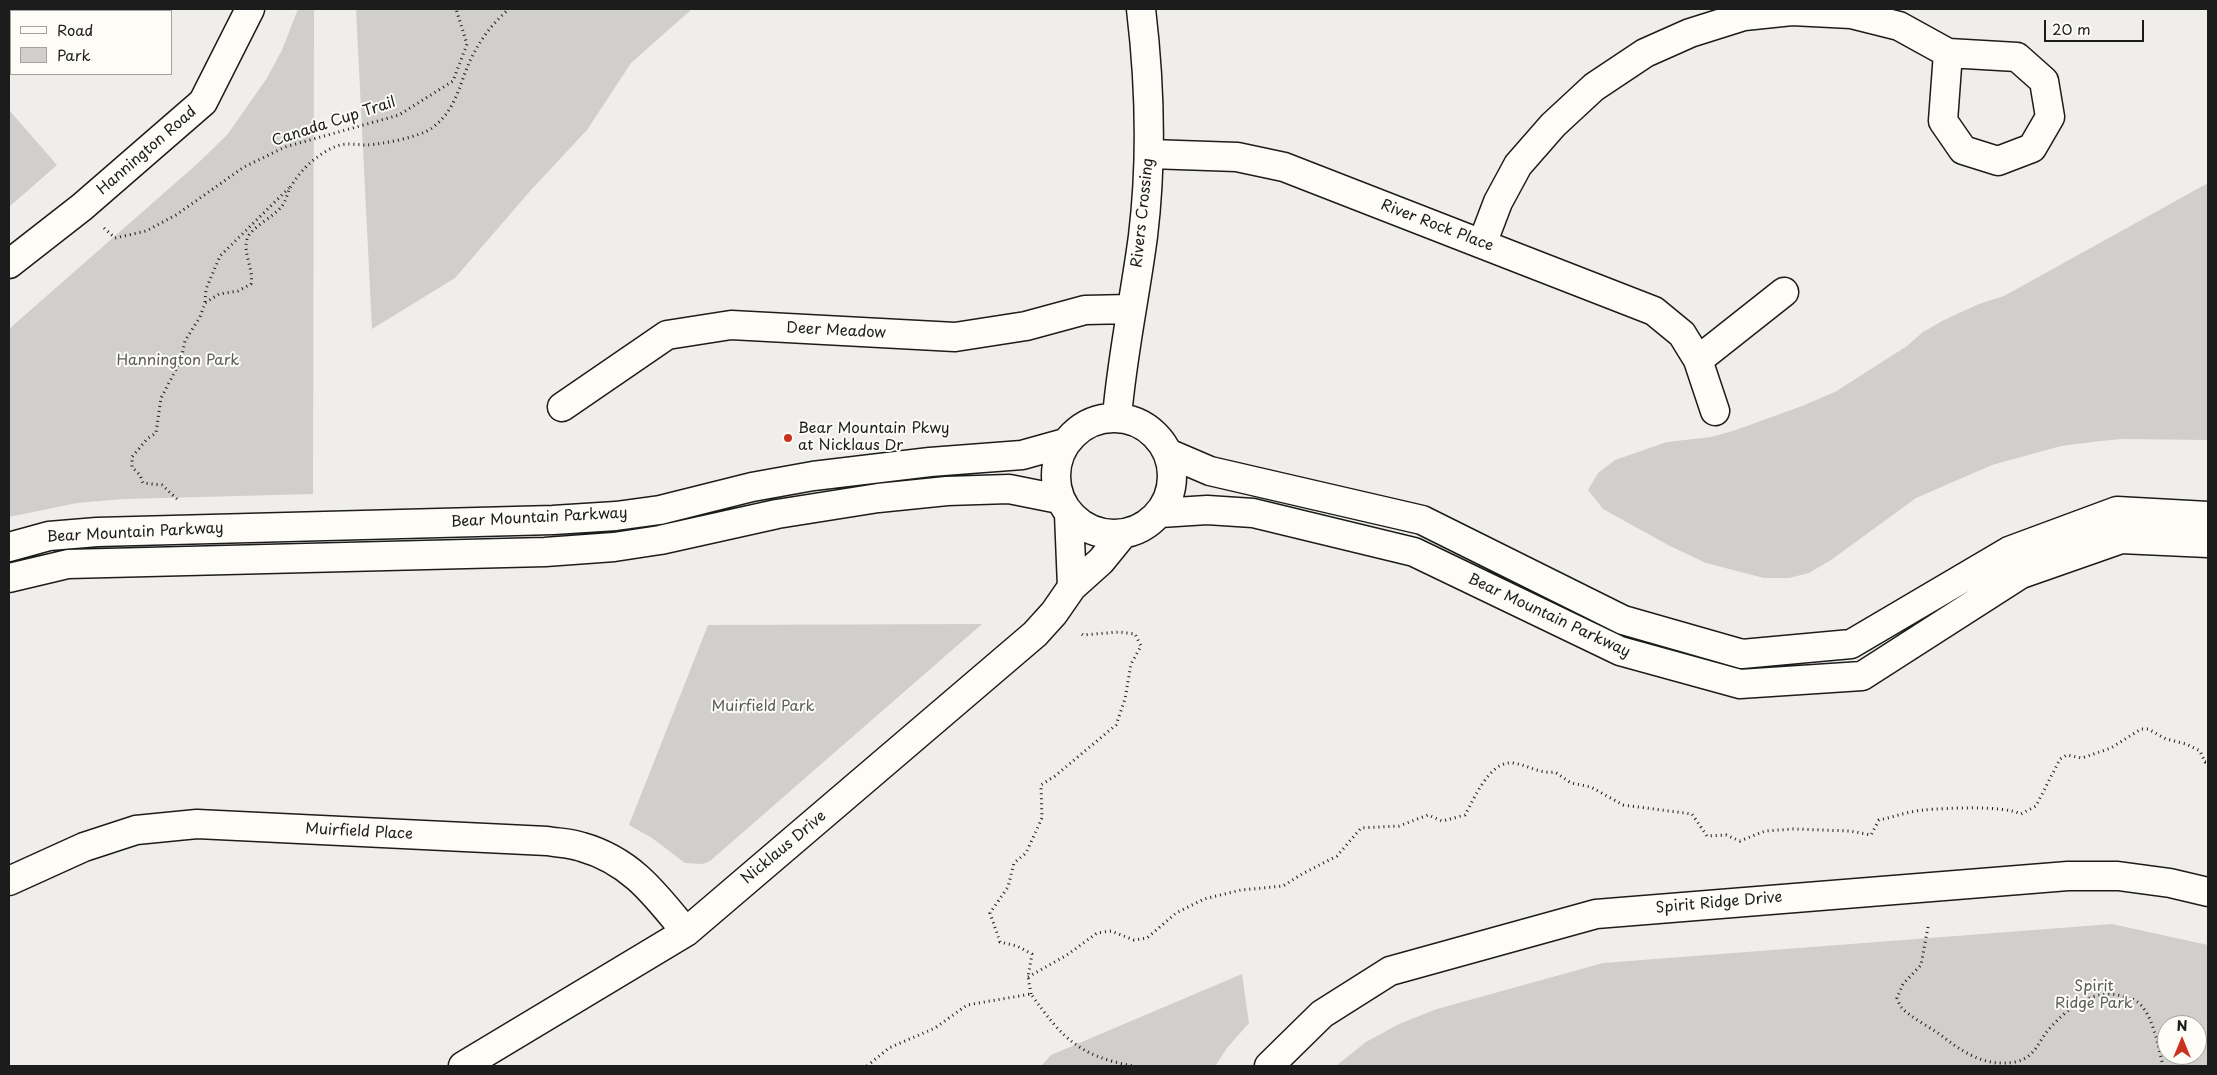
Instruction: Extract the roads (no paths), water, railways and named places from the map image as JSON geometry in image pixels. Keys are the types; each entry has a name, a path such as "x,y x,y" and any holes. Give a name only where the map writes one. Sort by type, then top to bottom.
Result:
{"street":[{"name":"Hannington Road","path":"9,264 82,207 203,102 250,9"},
{"name":"Rivers Crossing","path":"1117,417 1130,309 1142,237 1150,154 1146,49 1141,9"},
{"path":"1482,244 1498,202 1518,165 1553,125 1594,87 1645,53 1690,33 1744,16 1792,11 1851,14 1899,26 1948,53 2017,56 2044,81 2050,117 2032,148 1998,161 1963,150 1943,121 1948,53"},
{"name":"River Rock Place","path":"1150,154 1237,157 1284,167 1654,312 1682,334 1698,360 1715,411"},
{"path":"1698,360 1784,292"},
{"name":"Deer Meadow","path":"562,407 667,335 731,326 956,337 1026,326 1085,310 1130,309"},
{"path":"1064,507 1084,527 1102,534 1123,534 1144,527 1160,513 1170,494 1173,474 1168,453 1157,436 1141,424 1117,417 1100,419 1080,428 1065,443 1057,461 1055,480 1064,507 1072,587"},
{"name":"Bear Mountain Parkway","path":"9,547 49,536 97,532 553,520 616,516 660,510 752,487 813,476 930,462 1022,455 1065,443"},
{"name":"Bear Mountain Parkway","path":"1168,453 1210,471 1422,520 1623,620 1742,654 1852,644 2010,551 2117,511 2208,516"},
{"name":"Bear Mountain Parkway","path":"9,578 68,564 545,552 614,547 660,540 777,514 878,498 947,491 1009,489 1064,507"},
{"name":"Bear Mountain Parkway","path":"1160,513 1207,510 1253,513 1414,552 1620,652 1740,684 1862,676 2021,574 2121,539 2208,543"},
{"name":"Nicklaus Drive","path":"463,1066 686,932 1035,634 1054,613 1072,587 1101,561 1123,534"},
{"name":"Muirfield Place","path":"9,881 84,847 136,830 197,824 547,841 582,847 617,862 643,880 686,932"},
{"name":"Spirit Ridge Drive","path":"1269,1066 1322,1014 1390,971 1596,914 2068,876 2118,876 2170,883 2208,892"}],"place":[{"name":"Bear Mountain Pkwy at Nicklaus Dr","path":"788,438"}],"park label":[{"name":"Hannington Park","path":"178,361"},
{"name":"Muirfield Park","path":"763,707"},
{"name":"Spirit Ridge Park","path":"2094,996"}]}
